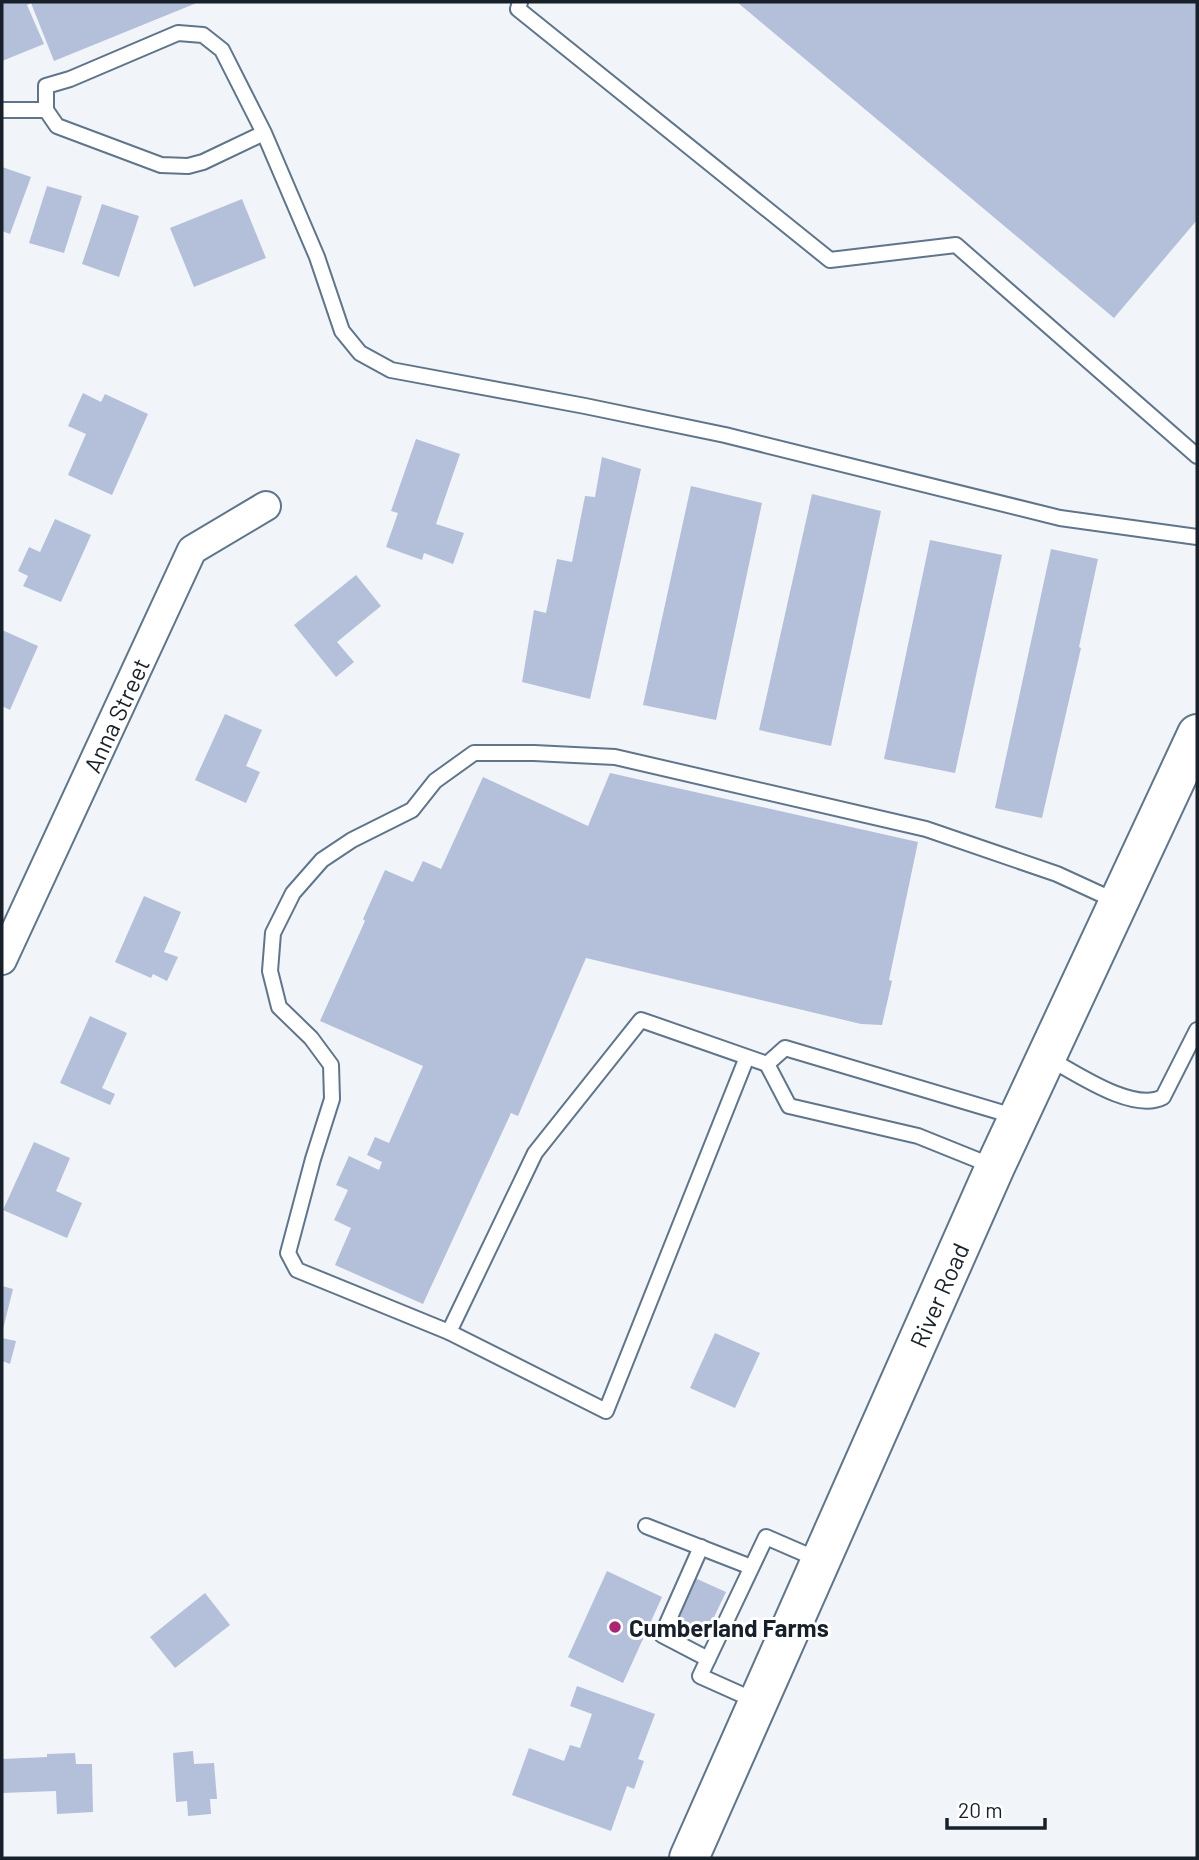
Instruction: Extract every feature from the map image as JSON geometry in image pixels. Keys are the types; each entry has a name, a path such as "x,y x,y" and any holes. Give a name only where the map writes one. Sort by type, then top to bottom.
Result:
{"main road":[{"name":"River Road","path":"689,1858 995,1167 1197,734"}],"street":[{"name":"Anna Street","path":"2,960 192,550 266,506"}],"lane":[{"path":"520,2 518,9 830,260 956,245 1197,456"},
{"path":"264,133 203,162 172,166 147,160 57,126 46,110 46,86 70,79 178,33 204,35 222,50 264,133 302,218 342,331 360,353 391,370 725,435 1060,518 1197,537"},
{"path":"2,110 46,110"},
{"path":"747,1057 606,1410 449,1332 298,1270 288,1253 332,1099 331,1065 311,1038 279,1007 270,971 273,933 293,893 322,860 352,840 412,810 435,781 474,753 615,757 926,829 1057,874 1119,902"},
{"path":"449,1332 535,1153 641,1020 767,1064 789,1106 918,1136 995,1167"},
{"path":"1046,1057 1121,1095 1146,1102 1156,1101 1163,1097 1197,1030"},
{"path":"767,1064 785,1048 1018,1117"},
{"path":"646,1526 751,1567"},
{"path":"758,1702 700,1676 766,1537 821,1560"},
{"path":"701,1547 662,1635 708,1659"}],"building":[{"path":"2,2 199,2 54,61 31,3 27,5 44,44 2,61"},
{"path":"737,2 1197,2 1197,220 1114,318"},
{"path":"2,167 31,177 10,234 2,231"},
{"path":"47,186 82,196 64,253 29,243"},
{"path":"242,199 266,258 194,287 170,228"},
{"path":"102,204 139,216 119,277 82,264"},
{"path":"83,393 101,402 105,394 148,414 112,495 68,475 86,434 68,426"},
{"path":"416,439 460,454 436,524 464,533 453,564 424,553 422,560 386,547 398,513 391,511"},
{"path":"602,457 641,469 590,699 522,682 534,610 546,613 557,559 572,562 585,496 595,497"},
{"path":"691,486 762,503 716,720 643,705"},
{"path":"812,494 881,511 831,746 759,730"},
{"path":"55,519 91,535 61,602 23,586 28,576 18,571 29,547 40,552"},
{"path":"930,540 1002,555 955,773 884,759"},
{"path":"1051,549 1098,559 1079,647 1081,648 1042,818 995,808"},
{"path":"356,575 381,606 337,642 354,662 336,677 294,625"},
{"path":"2,630 38,646 10,710 2,706"},
{"path":"225,714 262,730 246,766 260,772 246,803 195,780"},
{"path":"610,773 918,842 882,1025 861,1024 586,958 518,1116 511,1113 423,1304 335,1265 351,1228 334,1220 348,1190 336,1185 349,1156 379,1170 382,1162 367,1155 375,1137 389,1143 423,1066 320,1021 385,870 413,882 423,861 441,869 483,777 588,826"},
{"path":"144,896 181,912 164,952 178,957 167,981 153,974 151,978 115,962"},
{"path":"90,1016 127,1033 102,1088 115,1094 110,1105 60,1083"},
{"path":"34,1142 70,1158 56,1191 82,1203 67,1238 3,1210"},
{"path":"2,1286 13,1289 3,1329 2,1329"},
{"path":"715,1333 760,1353 735,1408 690,1388"},
{"path":"2,1338 16,1341 10,1364 2,1361"},
{"name":"Cumberland Farms","path":"607,1571 662,1597 623,1683 568,1657"},
{"name":"Cumberland Farms","path":"695,1578 726,1592 705,1636 674,1622"},
{"path":"205,1593 230,1625 175,1668 150,1637"},
{"path":"577,1686 655,1714 638,1759 644,1761 634,1789 627,1786 611,1831 512,1795 529,1748 564,1761 570,1745 580,1748 592,1714 570,1706"},
{"path":"193,1751 194,1764 214,1763 217,1799 210,1799 211,1814 188,1816 187,1801 176,1802 173,1753"},
{"path":"75,1753 76,1764 92,1764 93,1812 57,1814 56,1791 2,1793 2,1759"}],"place":[{"name":"Cumberland Farms","path":"615,1627"}]}
